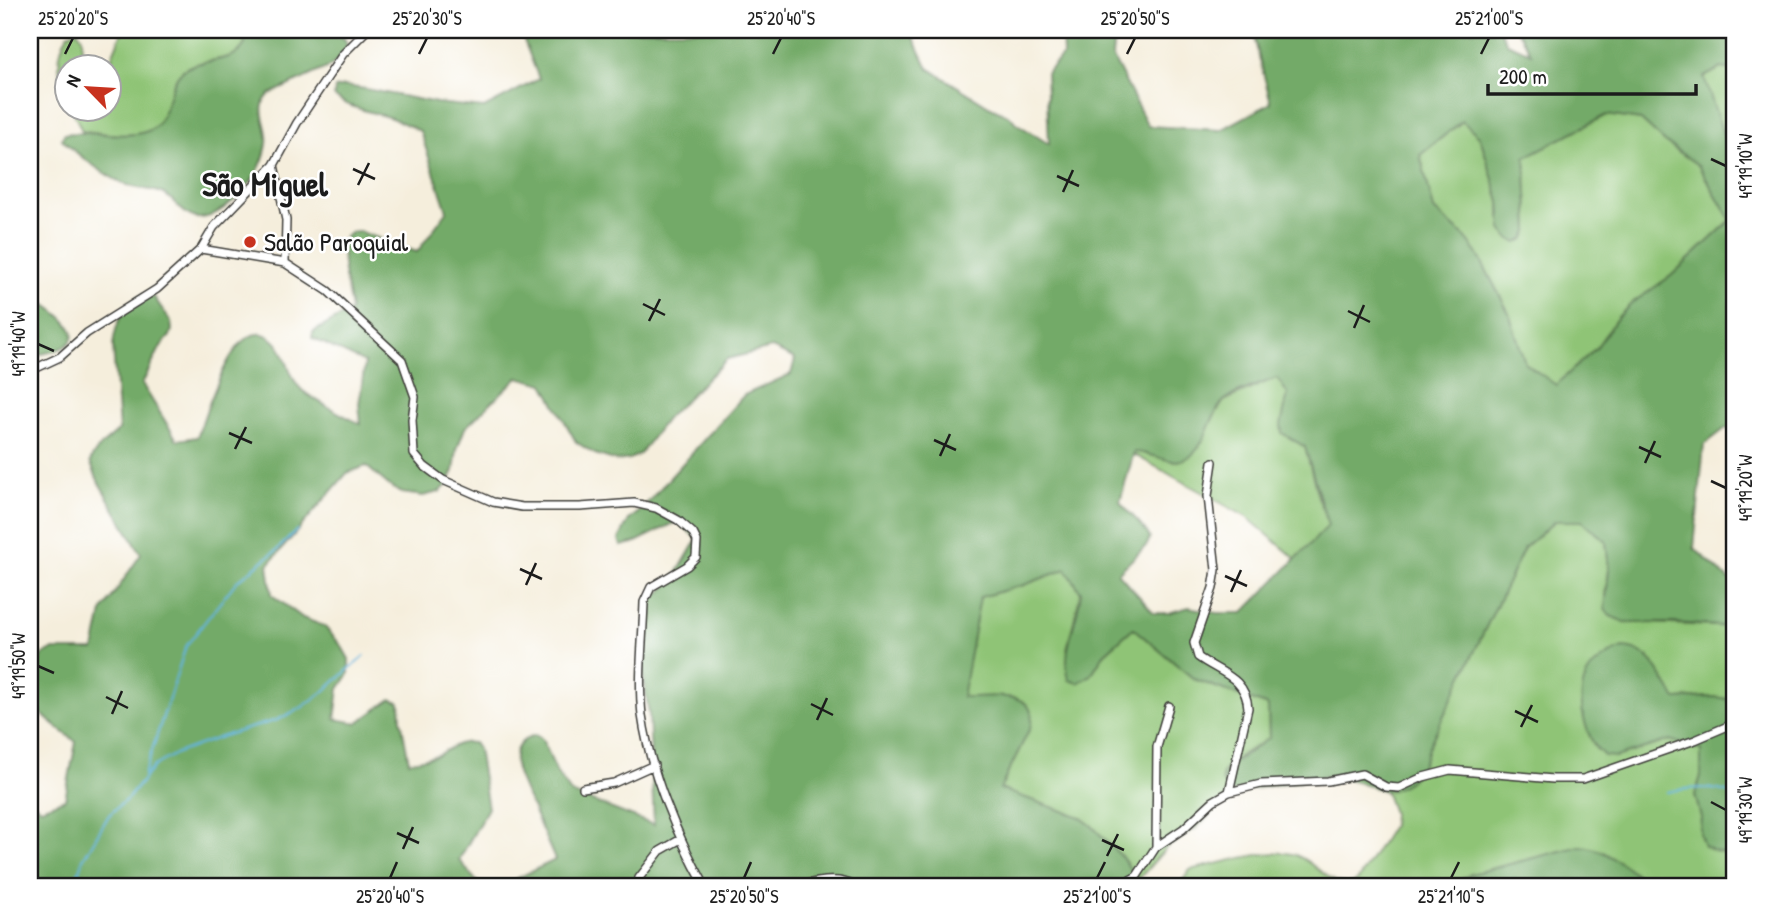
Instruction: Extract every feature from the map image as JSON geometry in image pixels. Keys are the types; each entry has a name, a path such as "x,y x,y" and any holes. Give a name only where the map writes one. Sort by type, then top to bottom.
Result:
{"street":[{"path":"30,371 60,357 87,333 157,289 201,249 214,227 274,164 343,54 367,30"},
{"path":"274,164 286,220 285,263"},
{"path":"201,249 285,263 328,291 402,360 415,397 412,420 414,454 424,466 443,480 494,502 522,507 634,503 656,508 678,520 693,533 697,541 696,557 687,566 651,587 644,602 642,714 654,765 681,839 705,886"},
{"path":"1213,462 1208,496 1216,570 1195,643 1198,657 1236,680 1247,697 1248,708 1229,792"},
{"path":"1156,846 1157,747 1168,706"},
{"path":"1091,886 1128,881 1137,876 1156,846 1183,829 1213,801 1229,792 1261,784 1328,781 1362,774 1386,787 1399,788 1423,777 1450,770 1583,779 1695,740 1735,723"},
{"path":"583,788 614,783 654,765"},
{"path":"639,878 660,851 681,839"},
{"path":"796,886 826,880 854,886"}],"green space":[{"path":"77,30 82,37 82,52 61,52 68,34"},
{"path":"123,30 244,30 245,44 240,51 225,58 189,66 182,71 173,86 161,120 148,131 124,135 82,131 78,122 122,122 122,52 114,52"},
{"path":"244,30 310,30 317,34 344,38 347,44 345,53 331,66 270,94 265,100 262,112 267,144 261,165 245,189 216,213 208,217 193,217 164,194 119,182 62,139 64,134 126,135 153,128 163,115 179,74 195,65 232,56 245,44"},
{"path":"520,30 913,30 913,36 928,68 1010,116 1016,123 1049,144 1046,73 1063,55 1062,30 1115,30 1112,56 1148,126 1221,130 1271,103 1250,30 1500,30 1507,43 1531,53 1517,30 1735,30 1735,70 1721,68 1704,77 1735,169 1735,428 1726,428 1704,445 1694,548 1735,585 1735,627 1635,623 1610,616 1605,608 1609,570 1606,541 1582,521 1555,521 1524,548 1414,777 1402,786 1385,791 1334,775 1230,793 1225,786 1223,774 1228,766 1269,738 1268,706 1194,679 1133,628 1104,654 1091,675 1078,683 1069,680 1068,646 1081,592 1066,569 1024,585 980,597 962,697 1009,697 1028,706 1031,715 1030,728 1000,789 1080,817 1092,826 1121,856 1138,880 1124,886 501,886 30,886 30,801 41,808 65,799 76,742 42,715 36,706 33,686 36,672 43,655 52,650 94,650 102,612 141,554 99,483 90,462 98,449 119,430 113,346 125,309 143,295 154,297 171,322 170,336 161,346 142,384 177,440 197,437 215,389 234,352 246,339 258,334 277,343 296,384 305,393 361,424 359,404 365,363 312,338 313,332 351,311 343,265 345,237 352,232 361,232 417,252 447,211 420,131 392,118 347,104 334,96 335,88 344,86 437,103 484,108 539,79","holes":["1606,115 1641,120 1666,143 1698,165 1731,220 1671,276 1632,303 1618,317 1596,348 1556,385 1525,363 1509,313 1477,253 1464,236 1434,210 1420,155 1462,121 1480,137 1500,202 1502,229 1507,237 1517,243 1525,238 1529,230 1525,157","772,348 795,359 791,374 744,395 629,520 619,539 621,546 634,543 678,521 697,539 673,580 653,599 645,630 643,674 649,715 654,825 571,793 557,773 542,739 535,735 517,748 516,768 555,860 501,886 478,883 459,860 488,808 478,749 474,743 463,743 437,755 409,762 400,702 391,699 357,723 335,719 339,689 349,674 349,659 324,626 303,618 272,595 268,565 347,473 366,466 402,493 423,496 439,492 446,486 454,471 457,449 465,428 518,377 544,384 576,442 595,454 617,461 640,454 667,418 727,359","1277,378 1288,394 1281,425 1282,433 1305,447 1328,526 1243,613 1217,613 1189,607 1168,613 1154,613 1118,573 1147,545 1150,538 1120,502 1134,452 1177,461 1190,456 1201,444 1217,410 1226,399"]},
{"path":"1721,68 1735,70 1734,170 1704,77"},
{"path":"1606,115 1641,120 1666,143 1698,165 1731,220 1671,276 1632,303 1618,317 1596,348 1556,386 1525,363 1509,313 1477,253 1464,236 1434,210 1420,155 1463,121 1480,137 1500,202 1500,219 1529,229 1525,157"},
{"path":"30,296 53,310 68,324 72,339 63,348 30,357"},
{"path":"1277,377 1288,394 1282,433 1305,447 1329,526 1296,559 1248,518 1133,454 1134,451 1177,461 1203,440 1209,424 1224,401"},
{"path":"1555,521 1582,521 1606,541 1609,570 1605,594 1624,622 1735,627 1735,703 1715,697 1675,699 1648,656 1590,671 1583,690 1583,710 1596,749 1616,757 1670,740 1701,750 1701,776 1695,795 1701,817 1700,834 1704,846 1735,855 1735,886 1650,886 1602,851 1580,846 1471,874 1459,881 1457,886 1179,886 1190,870 1270,853 1300,857 1341,883 1350,884 1358,880 1392,826 1393,813 1385,791 1393,790 1424,760 1524,548"},
{"path":"1066,569 1081,592 1067,649 1091,675 1104,654 1133,628 1194,679 1268,706 1269,738 1228,767 1222,780 1230,793 1198,827 1166,848 1138,880 1120,856 1080,817 1000,789 1030,728 961,697 980,597 1024,585"},
{"path":"1623,648 1641,653 1649,659 1676,699 1715,697 1735,703 1735,855 1704,846 1700,834 1701,817 1695,795 1701,776 1701,750 1670,740 1616,757 1604,756 1592,741 1582,710 1585,679 1601,660"},
{"path":"1580,846 1607,855 1650,886 1457,886 1459,881 1471,874"}],"waterway":[{"path":"144,775 186,646 236,582 278,549 297,530"},
{"path":"74,886 82,861 109,815 129,797 154,766 177,753 277,720 301,708 364,656"},
{"path":"1667,792 1701,788 1735,795"},
{"path":"285,886 324,877"}],"place":[{"name":"Salão Paroquial","path":"250,242"}],"district":[{"name":"São Miguel","path":"265,184"}]}
